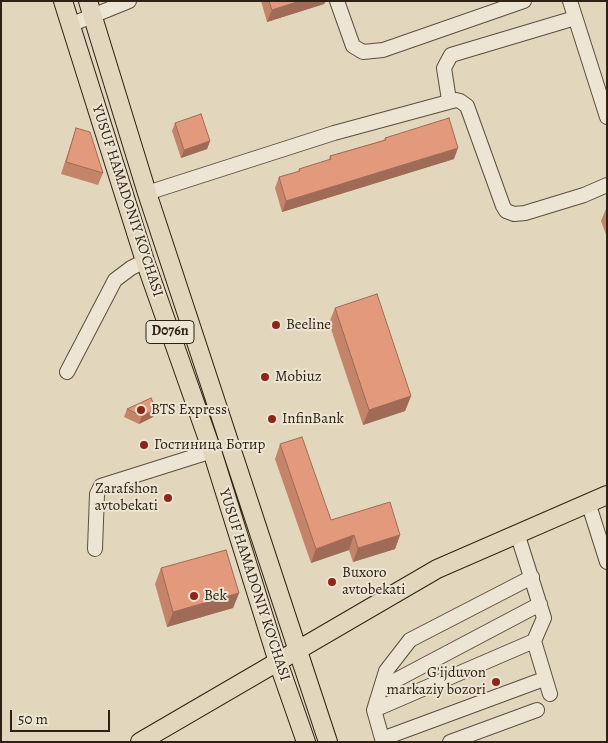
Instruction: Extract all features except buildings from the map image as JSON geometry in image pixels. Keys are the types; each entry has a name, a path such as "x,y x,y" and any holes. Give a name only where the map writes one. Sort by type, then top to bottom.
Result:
{"main road":[{"name":"YUSUF HAMADONIY KO'CHASI","path":"63,1 145,261 212,451 278,662 306,742"},
{"name":"YUSUF HAMADONIY KO'CHASI","path":"90,9 147,193 328,742"},
{"path":"140,742 437,569 607,494"}],"street":[{"path":"70,25 90,9 129,1"},
{"path":"337,1 353,46 364,52 383,50 524,1"},
{"path":"570,1 607,117"},
{"path":"449,100 444,68 451,55 575,18"},
{"path":"147,193 449,100 460,101 467,106 506,211 514,214 525,213 607,185"},
{"path":"67,372 115,280 131,268 145,261"},
{"path":"95,549 98,494 101,486 212,451"},
{"path":"588,502 607,562"},
{"path":"517,533 544,618 534,641 550,694"},
{"path":"383,742 374,710 386,672 410,640 532,577"},
{"path":"381,688 540,604"},
{"path":"374,710 534,641"},
{"path":"388,742 390,736 544,679"},
{"path":"450,742 537,710"}],"place":[{"name":"Beeline","path":"276,325"},
{"name":"Mobiuz","path":"265,377"},
{"name":"BTS Express","path":"141,410"},
{"name":"InfinBank","path":"272,419"},
{"name":"Гостиница Ботир","path":"144,445"},
{"name":"Zarafshon avtobekati","path":"168,498"},
{"name":"Buxoro avtobekati","path":"332,582"},
{"name":"Bek","path":"194,596"},
{"name":"G'ijduvon markaziy bozori","path":"496,682"}]}
